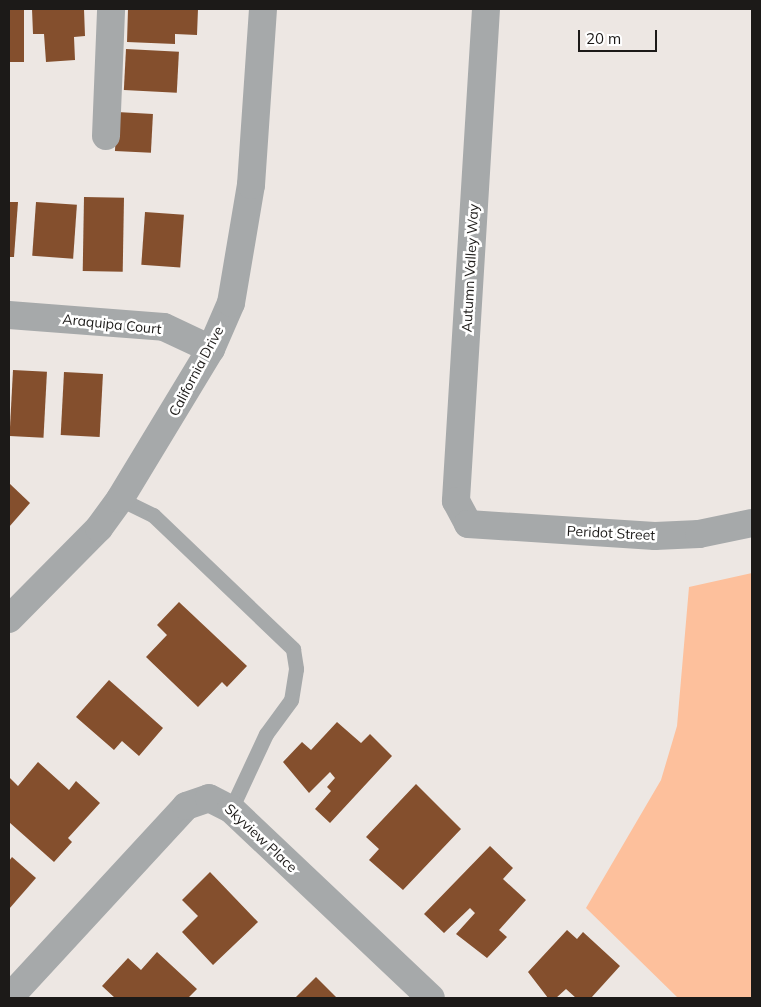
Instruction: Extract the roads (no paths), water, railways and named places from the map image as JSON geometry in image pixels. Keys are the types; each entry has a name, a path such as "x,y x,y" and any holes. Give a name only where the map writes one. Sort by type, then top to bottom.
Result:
{"street":[{"path":"106,136 111,9"},
{"name":"California Drive","path":"9,619 99,528 120,499 211,349 231,303 242,257 263,9"},
{"name":"Autumn Valley Way","path":"468,524 456,500 486,9"},
{"name":"Araquipa Court","path":"9,315 164,327 211,349"},
{"name":"Peridot Street","path":"468,524 655,536 699,534 752,523"},
{"name":"Skyview Place","path":"9,998 186,806 209,798 231,809 431,998"}],"lane":[{"path":"120,499 153,515 293,649 296,669 291,700 266,734 231,809"}]}
